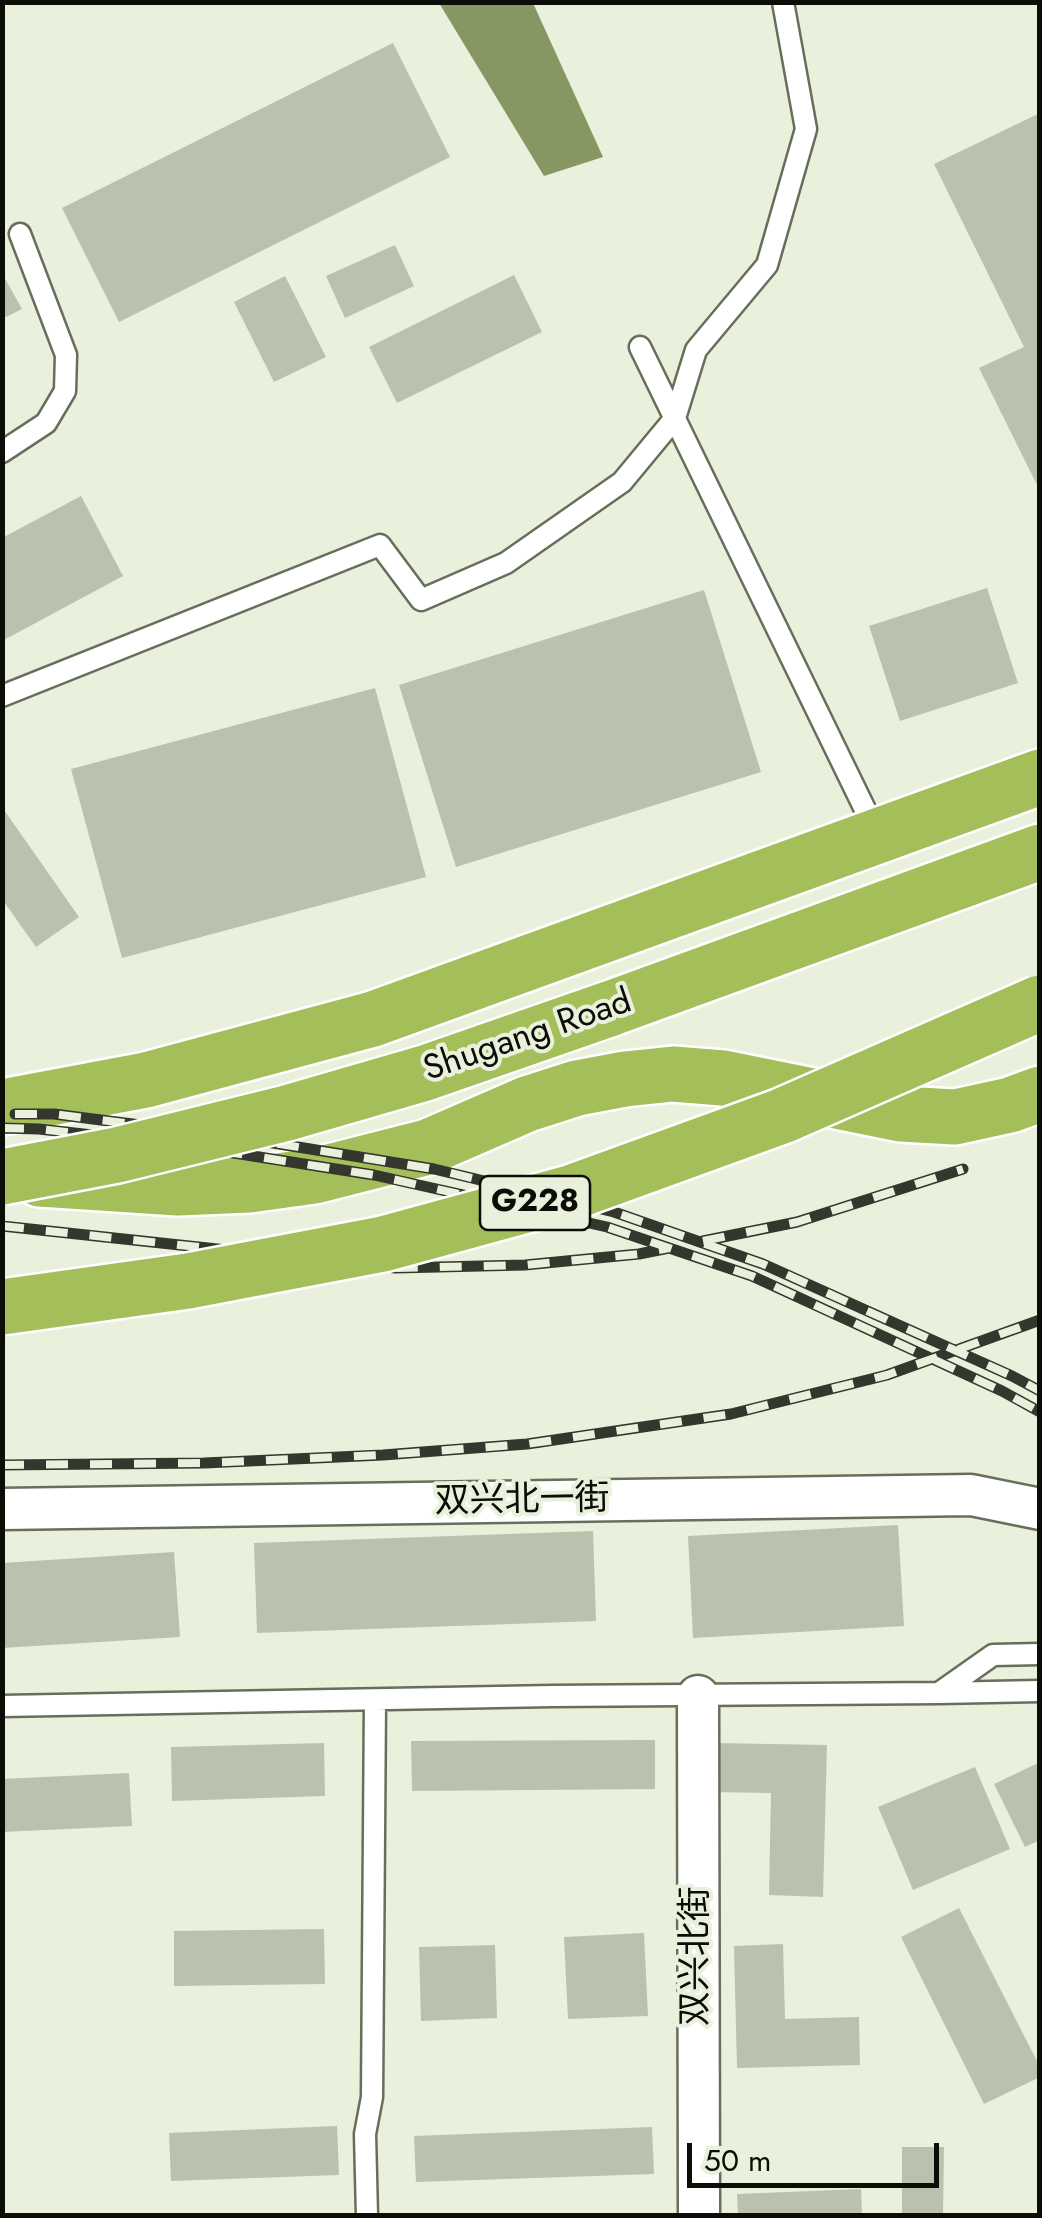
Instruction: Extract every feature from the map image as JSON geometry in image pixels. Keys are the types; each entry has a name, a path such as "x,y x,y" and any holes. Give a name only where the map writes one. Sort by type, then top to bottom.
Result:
{"highway":[{"path":"3,1105 146,1080 373,1020 1040,777"},
{"name":"Shugang Road","path":"2,1177 117,1155 287,1113 425,1073 1040,852"},
{"name":"G228","path":"2,1307 188,1281 383,1244 570,1193 782,1116 1040,1003"},
{"path":"2,1177 178,1188 250,1185 314,1176 428,1147 527,1104 576,1088 656,1075 723,1078 900,1114 955,1117 1010,1106 1040,1094"},
{"path":"146,1080 134,1105 133,1130 140,1157 155,1175 178,1188"}],"street":[{"name":"双兴北一街","path":"2,1509 971,1495 1040,1509"},
{"name":"双兴北街","path":"698,1696 699,2216"}],"lane":[{"path":"2,696 380,545 421,600 506,563 622,482 675,418 696,350 767,265 806,129 783,2"},
{"path":"2,452 46,423 64,391 66,354 20,234"},
{"path":"640,347 878,836"},
{"path":"940,1693 993,1656 1040,1654"},
{"path":"2,1706 1040,1692"},
{"path":"367,2216 366,2134 372,2097 375,1700"}],"shaded area":[{"path":"439,3 533,3 603,157 544,176"}],"building":[{"path":"393,43 450,157 119,322 62,208"},
{"path":"1040,113 1040,491 979,368 1024,347 934,164"},
{"path":"395,245 414,286 345,318 326,276"},
{"path":"2,273 22,309 2,319"},
{"path":"514,275 542,332 397,403 369,347"},
{"path":"285,276 326,357 274,382 234,302"},
{"path":"81,496 123,576 2,641 2,538"},
{"path":"987,588 1018,683 900,721 869,626"},
{"path":"704,590 761,772 456,867 399,685"},
{"path":"375,688 426,877 122,958 71,769"},
{"path":"2,807 79,917 36,947 2,899"},
{"path":"898,1525 904,1626 693,1638 688,1536"},
{"path":"593,1531 596,1621 257,1633 254,1543"},
{"path":"174,1552 180,1637 2,1648 2,1563"},
{"path":"655,1740 655,1789 412,1791 411,1741"},
{"path":"324,1743 325,1796 172,1801 171,1747"},
{"path":"713,1743 827,1745 823,1897 769,1895 771,1793 711,1792"},
{"path":"1040,1762 1040,1840 1025,1847 994,1784"},
{"path":"975,1767 1010,1849 913,1890 878,1807"},
{"path":"129,1773 132,1826 2,1832 2,1779"},
{"path":"959,1908 1040,2067 1040,2077 984,2104 901,1937"},
{"path":"324,1929 325,1984 174,1986 174,1931"},
{"path":"644,1933 648,2016 568,2019 564,1937"},
{"path":"783,1944 785,2019 859,2017 860,2065 737,2068 734,1946"},
{"path":"495,1945 497,2018 421,2021 419,1947"},
{"path":"337,2126 339,2175 171,2181 169,2133"},
{"path":"652,2127 654,2174 416,2182 414,2136"},
{"path":"902,2147 944,2147 943,2216 902,2216"},
{"path":"861,2189 862,2216 738,2216 737,2194"}],"railway":[{"path":"15,1114 54,1114 242,1138 434,1169 614,1212 763,1264 1040,1391"},
{"path":"2,1128 189,1146 374,1175 607,1227 752,1276 1040,1412"},
{"path":"703,1241 797,1222 963,1169"},
{"path":"2,1226 395,1268 525,1265 669,1248"},
{"path":"2,1465 204,1463 527,1444 731,1414 887,1375 1040,1320"}]}
